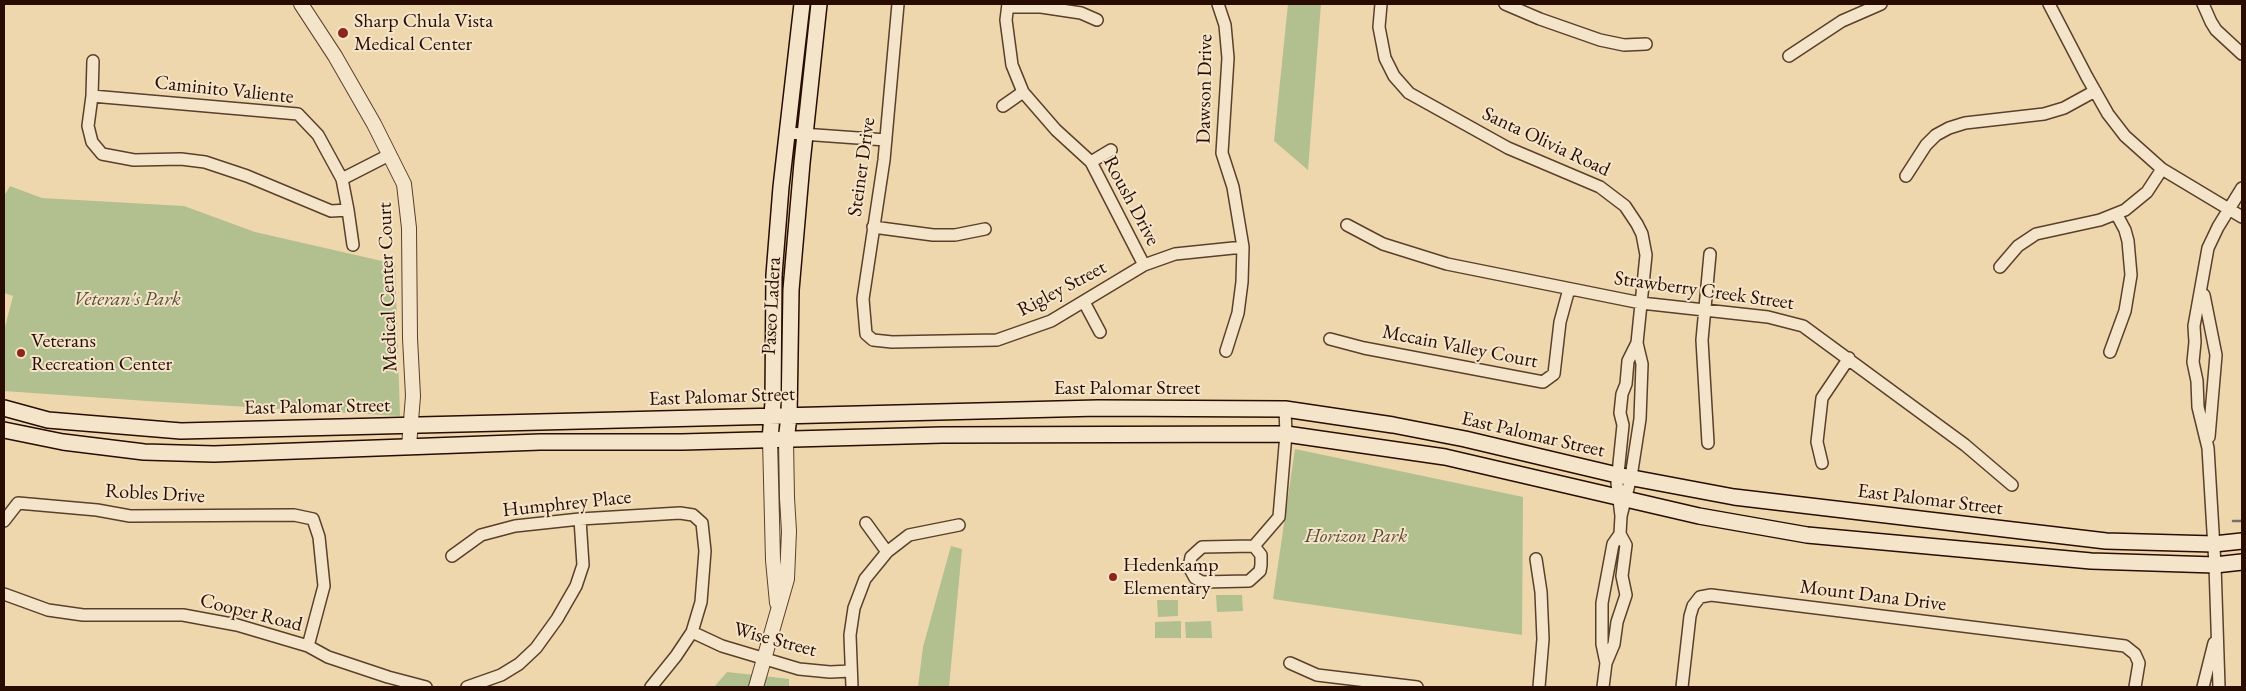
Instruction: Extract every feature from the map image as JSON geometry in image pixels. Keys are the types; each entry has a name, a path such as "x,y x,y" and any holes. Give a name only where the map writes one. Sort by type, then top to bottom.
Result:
{"main road":[{"name":"Paseo Ladera","path":"770,440 774,275 781,187 802,4"},
{"name":"Paseo Ladera","path":"786,440 789,416 791,290 819,4"},
{"name":"East Palomar Street","path":"4,408 48,420 181,431 1098,408 1285,409 1393,425 1465,439 1624,476 1734,497 2106,541 2214,544 2242,541"},
{"name":"East Palomar Street","path":"4,430 63,442 144,452 214,454 540,442 786,440 942,435 1286,434 1445,457 1699,516 1808,535 2091,561 2215,565 2242,562"}],"street":[{"name":"Medical Center Court","path":"301,4 335,56 404,184 410,228 410,338 413,396 409,446"},
{"name":"Steiner Drive","path":"866,334 863,298 886,140 898,4"},
{"name":"Dawson Drive","path":"1218,4 1225,24 1228,58 1222,152 1233,186 1243,247 1242,282 1238,313 1226,351"},
{"name":"Santa Olivia Road","path":"1381,4 1379,27 1385,58 1394,76 1409,93 1508,148 1600,187 1624,206 1642,234 1646,255 1637,343 1642,364 1643,385 1640,420 1624,476"},
{"path":"1505,4 1540,20 1600,40 1624,45 1646,44"},
{"path":"1789,56 1842,21 1882,4"},
{"path":"2049,4 2108,114 2125,136 2162,169 2242,217"},
{"path":"2203,4 2210,22 2216,30 2242,54"},
{"path":"1008,5 1041,7 1080,13 1097,20"},
{"name":"Roush Drive","path":"1008,5 1006,20 1012,65 1024,92 1056,130 1091,162 1144,265"},
{"path":"93,61 92,96 88,126 92,142 102,154 113,158 134,160 181,158 205,162 247,176 331,210 348,210"},
{"path":"1906,176 1926,145 1936,135 1949,128 1965,123 2044,114 2064,108 2095,90"},
{"path":"1003,106 1024,92"},
{"name":"Caminito Valiente","path":"92,96 298,114 318,135 342,179 353,245"},
{"path":"788,132 886,140"},
{"path":"1091,162 1111,150"},
{"path":"342,179 389,155"},
{"path":"2000,267 2018,246 2036,234 2100,220 2117,214 2133,205 2146,192 2162,169"},
{"path":"2208,448 2198,407 2197,381 2193,362 2194,326 2208,248 2218,227 2242,188"},
{"path":"2110,352 2125,312 2131,275 2128,241 2117,214"},
{"name":"Strawberry Creek Street","path":"1347,225 1371,239 1432,260 1641,303 1768,317 1796,323 1811,330 1965,445 2012,485"},
{"path":"873,227 933,235 955,235 985,229"},
{"name":"Rigley Street","path":"866,334 873,340 892,342 997,340 1051,321 1144,265 1175,254 1243,247"},
{"path":"1708,443 1702,340 1710,254"},
{"path":"2202,286 2216,355 2208,448 2215,565 2216,638 2220,673 2219,687"},
{"name":"Mccain Valley Court","path":"1330,339 1364,348 1543,382 1554,374 1560,322 1569,289"},
{"path":"1084,302 1100,332"},
{"name":"Santa Olivia Road","path":"1603,687 1606,663 1614,644 1617,622 1626,594 1622,576 1626,545 1620,534 1624,476 1623,425 1620,413 1622,394 1626,384 1628,361 1637,343"},
{"path":"1822,463 1817,442 1822,398 1848,358"},
{"path":"1254,546 1263,533 1279,517 1286,434 1285,409"},
{"name":"Paseo Ladera","path":"770,440 773,560 778,609"},
{"name":"Paseo Ladera","path":"756,687 787,579 789,531 786,498 786,440"},
{"name":"Robles Drive","path":"4,521 18,503 97,510 130,516 294,516 313,519 319,537 324,586 308,646"},
{"name":"Humphrey Place","path":"452,556 481,535 539,523 680,512 693,515 702,523 705,551 701,602 692,632"},
{"path":"467,687 501,675 519,664 536,648 557,619 576,586 583,565 580,519"},
{"path":"866,524 887,552"},
{"path":"852,687 850,635 854,608 865,580 887,552 909,535 959,525"},
{"name":"Santa Olivia Road","path":"1606,663 1602,644 1602,603 1613,544 1620,534"},
{"path":"1254,546 1260,555 1261,565 1260,571 1249,581 1202,582 1195,578 1189,567 1191,557 1202,547 1254,546"},
{"path":"1536,559 1541,592 1543,639 1539,687"},
{"name":"Cooper Road","path":"4,594 48,610 83,615 183,615 208,618 308,646 328,657 386,682 426,687"},
{"name":"Mount Dana Drive","path":"1682,687 1690,616 1693,606 1700,597 1712,595 2125,646 2132,651 2138,663 2135,687"},
{"path":"651,687 676,656 692,632"},
{"name":"Wise Street","path":"692,632 722,646 799,669 830,672 851,671"},
{"path":"2203,687 2216,638"},
{"path":"1290,663 1317,675 1417,687"}],"green space":[{"path":"1288,4 1321,4 1308,170 1274,141"},
{"name":"Veteran's Park","path":"10,186 42,198 184,206 255,232 395,264 400,416 4,391 4,331 13,296 4,293 4,196"},
{"name":"Horizon Park","path":"1295,449 1523,497 1522,635 1273,599"},
{"path":"951,546 962,549 949,687 918,687 923,647"},
{"path":"1216,595 1242,595 1243,611 1217,612"},
{"path":"1157,600 1178,600 1178,616 1158,617"},
{"path":"1181,621 1181,638 1155,638 1155,622"},
{"path":"1211,621 1212,638 1186,638 1185,622"},
{"path":"727,672 789,679 789,687 714,687"}],"waterway":[{"path":"2233,521 2242,521"}],"place":[{"name":"Sharp Chula Vista Medical Center","path":"343,33"},
{"name":"Veterans Recreation Center","path":"21,353"},
{"name":"Hedenkamp Elementary","path":"1113,577"}]}
